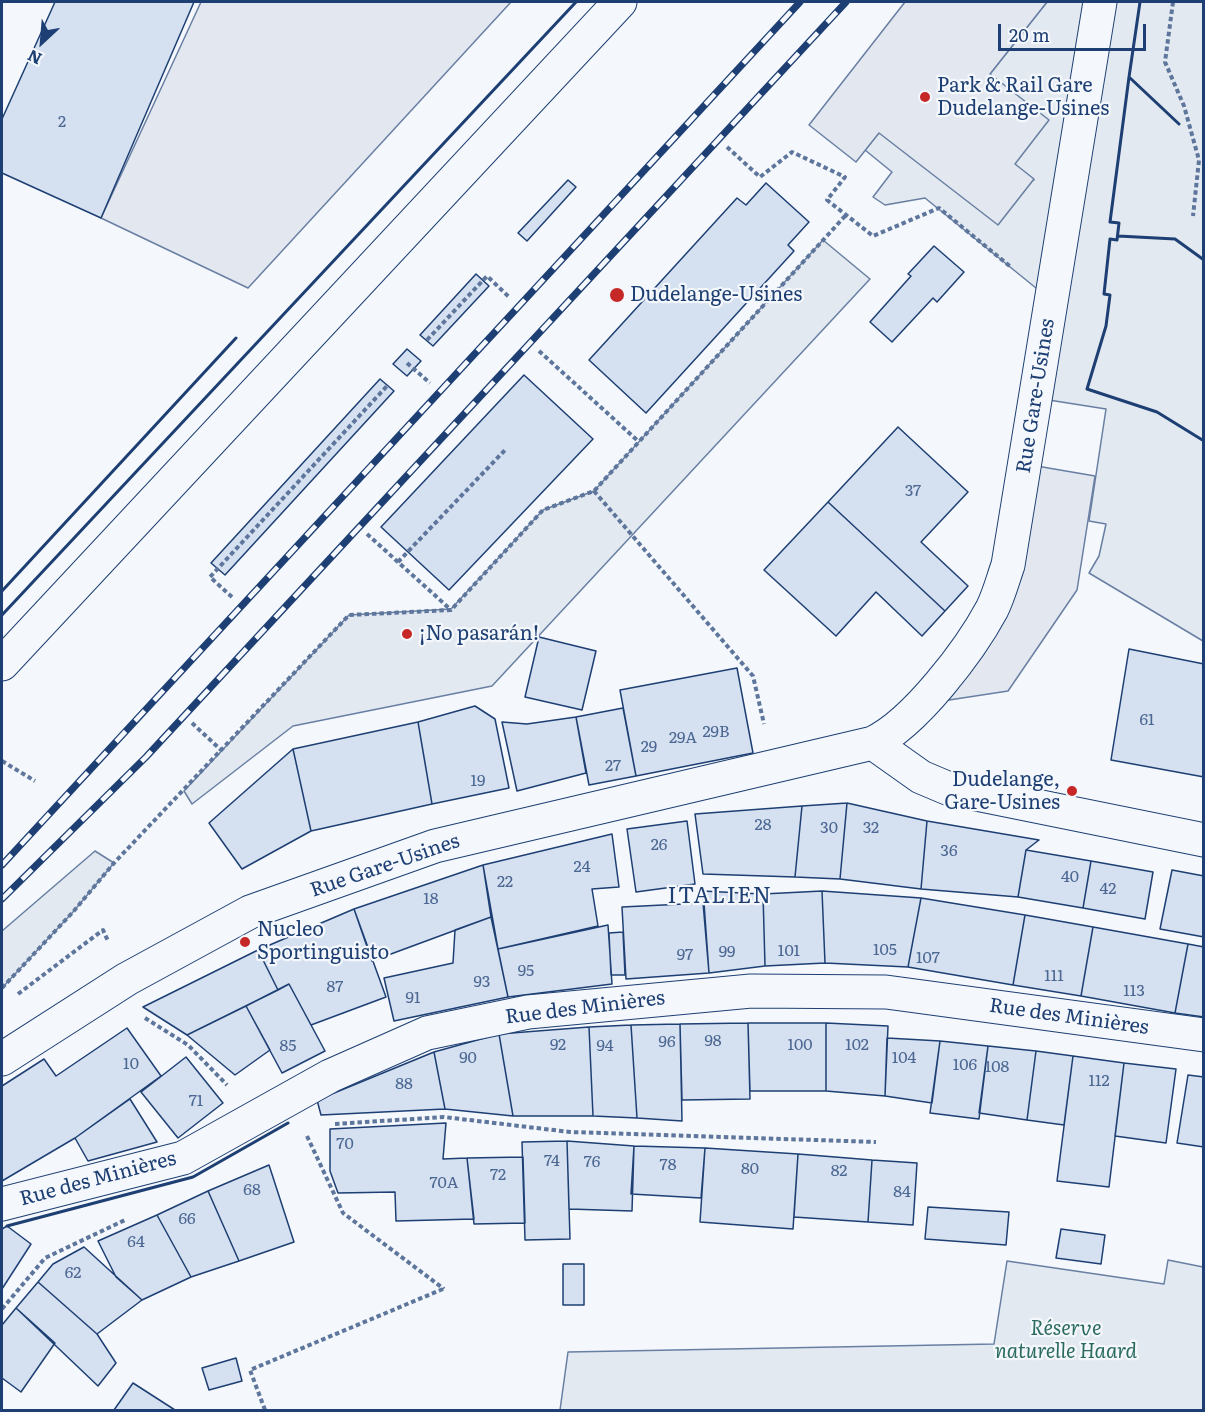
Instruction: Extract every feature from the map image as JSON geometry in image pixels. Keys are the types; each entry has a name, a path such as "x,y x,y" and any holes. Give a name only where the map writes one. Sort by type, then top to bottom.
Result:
{"street":[{"path":"2,664 620,2"},
{"name":"Rue Gare-Usines","path":"2,1059 127,979 250,912 435,846 873,743 890,735 923,704 976,635 993,607 1008,565 1100,2"},
{"path":"873,743 921,777 947,788 1203,840"},
{"name":"Rue des Minières","path":"2,1204 183,1158 330,1076 427,1033 528,1012 751,991 886,992 1203,1035"}],"path":[{"path":"1173,2 1165,62 1184,106 1199,160 1193,216"},
{"path":"727,147 760,177 792,152 845,177 827,200 873,236 939,208 1052,301"},
{"path":"2,988 349,615 451,610 543,510 594,491 846,215"},
{"path":"427,340 487,276 509,297"},
{"path":"539,351 638,441"},
{"path":"407,363 430,383"},
{"path":"232,597 210,577 387,386"},
{"path":"398,562 506,449"},
{"path":"594,491 753,676 773,768"},
{"path":"367,534 451,610"},
{"path":"192,723 221,750"},
{"path":"2,761 35,781"},
{"path":"127,979 145,1018 188,1045 258,1115"},
{"path":"326,1124 444,1118 570,1132 876,1142"},
{"path":"265,1410 250,1370 444,1289 343,1212 303,1126"},
{"path":"2,1309 45,1258 126,1219"}],"green space":[{"path":"1047,2 1203,2 1203,641 1089,573 1099,556 1106,524 1089,521 1106,409 1036,398 1052,301 925,198 885,205 873,197 892,172 865,150 879,132 1034,180 1015,165 990,74"},
{"path":"823,240 870,279 492,686 293,726 192,804 184,791 349,615 451,609 543,510 594,491"},
{"path":"95,851 114,863 73,912 2,988 2,931"},
{"name":"Réserve naturelle Haard","path":"1168,1260 1203,1267 1203,1410 560,1410 568,1352 994,1344 1007,1261 1164,1284"}],"shaded area":[{"path":"201,2 511,2 248,288 101,218"},
{"name":"Park & Rail Gare Dudelange-Usines","path":"905,2 1047,2 990,74 1049,120 1015,164 1034,179 998,225 879,133 856,162 809,125"},
{"path":"1025,464 1095,476 1077,590 1008,691 923,704 976,635"}],"building":[{"path":"55,2 194,2 101,218 2,173 2,119"},
{"path":"568,180 576,187 527,241 518,233"},
{"path":"766,183 809,222 788,245 794,251 646,413 589,360 737,198 746,205"},
{"path":"934,246 964,272 937,302 933,298 892,342 870,322 911,276 908,274"},
{"path":"476,274 489,286 433,346 420,335"},
{"path":"407,349 421,361 407,376 393,364"},
{"path":"524,375 593,439 449,590 381,527"},
{"path":"380,379 394,391 225,575 211,563"},
{"path":"898,427 968,492 921,542 968,586 945,611 828,502"},
{"path":"828,502 945,611 922,636 876,592 836,636 764,570"},
{"path":"539,637 596,651 582,710 525,697"},
{"path":"1129,649 1204,664 1204,777 1111,760"},
{"path":"737,668 753,753 636,776 620,690"},
{"path":"475,706 495,719 509,788 432,804 418,722"},
{"path":"623,708 636,776 589,785 576,717"},
{"path":"576,717 586,773 517,791 502,722 527,724"},
{"path":"418,722 432,804 311,831 293,749"},
{"path":"293,749 311,831 242,869 209,823"},
{"path":"847,803 927,821 921,889 840,879"},
{"path":"847,803 840,879 795,877 802,806"},
{"path":"802,806 795,877 703,874 695,814"},
{"path":"687,821 695,884 636,892 627,829"},
{"path":"927,821 1039,840 1026,850 1018,897 921,889"},
{"path":"612,834 619,887 592,889 598,926 498,949 483,865"},
{"path":"1026,850 1091,861 1083,908 1018,897"},
{"path":"1091,861 1153,872 1145,919 1083,908"},
{"path":"483,865 491,917 372,961 354,909"},
{"path":"1172,870 1204,876 1204,937 1160,929"},
{"path":"702,891 763,894 765,966 709,973"},
{"path":"822,891 921,898 908,967 825,963"},
{"path":"822,891 825,963 765,966 763,894"},
{"path":"921,898 1025,915 1013,985 908,967"},
{"path":"704,903 709,973 626,979 622,907"},
{"path":"354,909 386,997 311,1025 289,984 278,990 258,950"},
{"path":"1025,915 1093,927 1081,996 1013,985"},
{"path":"491,917 508,997 394,1021 384,978 453,963 455,930"},
{"path":"608,925 612,984 508,997 498,949"},
{"path":"1093,927 1188,944 1175,1013 1081,996"},
{"path":"623,932 625,975 611,975 609,933"},
{"path":"1188,944 1204,947 1204,1017 1175,1013"},
{"path":"258,950 278,990 187,1035 143,1007"},
{"path":"289,984 325,1051 282,1073 246,1006"},
{"path":"246,1006 270,1050 235,1075 187,1035"},
{"path":"748,1023 826,1023 826,1091 750,1091"},
{"path":"748,1023 750,1099 682,1100 680,1024"},
{"path":"826,1023 888,1026 885,1096 826,1091"},
{"path":"680,1024 682,1121 637,1118 631,1025"},
{"path":"631,1025 637,1118 593,1116 589,1027"},
{"path":"589,1027 593,1116 513,1116 499,1034"},
{"path":"127,1028 161,1076 75,1138 2,1181 2,1086 44,1059 56,1076"},
{"path":"499,1034 513,1116 445,1109 434,1052"},
{"path":"887,1038 940,1041 932,1103 885,1096"},
{"path":"940,1041 988,1046 979,1119 930,1113"},
{"path":"988,1046 1036,1051 1027,1120 979,1113"},
{"path":"1036,1051 1073,1056 1064,1125 1027,1120"},
{"path":"434,1052 445,1109 321,1115 317,1100"},
{"path":"1073,1056 1124,1063 1109,1187 1057,1181"},
{"path":"186,1057 223,1103 178,1138 141,1092"},
{"path":"1124,1063 1176,1069 1166,1143 1115,1136"},
{"path":"1188,1075 1204,1077 1204,1147 1177,1143"},
{"path":"130,1099 157,1142 88,1161 75,1138"},
{"path":"446,1123 443,1159 467,1158 474,1219 396,1221 395,1192 338,1193 330,1171 330,1129"},
{"path":"567,1141 570,1239 525,1240 522,1142"},
{"path":"567,1141 634,1146 632,1211 569,1209"},
{"path":"634,1146 705,1148 701,1198 631,1194"},
{"path":"705,1148 798,1154 793,1229 700,1222"},
{"path":"798,1154 872,1160 868,1222 794,1217"},
{"path":"523,1157 525,1223 474,1224 467,1158"},
{"path":"872,1160 917,1163 913,1225 868,1222"},
{"path":"269,1165 294,1242 239,1261 208,1191"},
{"path":"208,1191 239,1261 191,1277 157,1215"},
{"path":"928,1207 1009,1212 1006,1245 925,1239"},
{"path":"157,1215 191,1277 142,1300 116,1277 98,1241"},
{"path":"7,1226 31,1244 2,1289 2,1229"},
{"path":"1061,1229 1105,1235 1101,1264 1056,1258"},
{"path":"84,1247 142,1300 97,1334 38,1282 53,1264"},
{"path":"563,1264 584,1264 584,1305 563,1305"},
{"path":"38,1282 97,1334 116,1363 98,1386 16,1308"},
{"path":"16,1308 55,1343 21,1392 2,1378 2,1325"},
{"path":"236,1358 242,1381 209,1390 202,1368"},
{"path":"133,1383 175,1410 114,1410"}],"railway":[{"path":"2,865 800,2"},
{"path":"2,899 146,757 846,2"}],"wall":[{"path":"2,615 576,2"},
{"path":"1140,2 1129,77 1179,124"},
{"path":"1129,77 1110,222 1119,223 1117,240 1110,239 1104,294 1110,295 1106,326 1087,389 1157,412 1204,441"},
{"path":"1118,236 1175,239 1204,260"},
{"path":"2,591 236,338"},
{"path":"7,1226 193,1177 288,1123"}],"place":[{"name":"Park & Rail Gare Dudelange-Usines","path":"925,97"},
{"name":"Dudelange-Usines","path":"617,295"},
{"name":"¡No pasarán!","path":"407,634"},
{"name":"Dudelange, Gare-Usines","path":"1072,791"},
{"name":"Nucleo Sportinguisto","path":"245,942"}],"district":[{"name":"ITALIEN","path":"720,897"}]}
